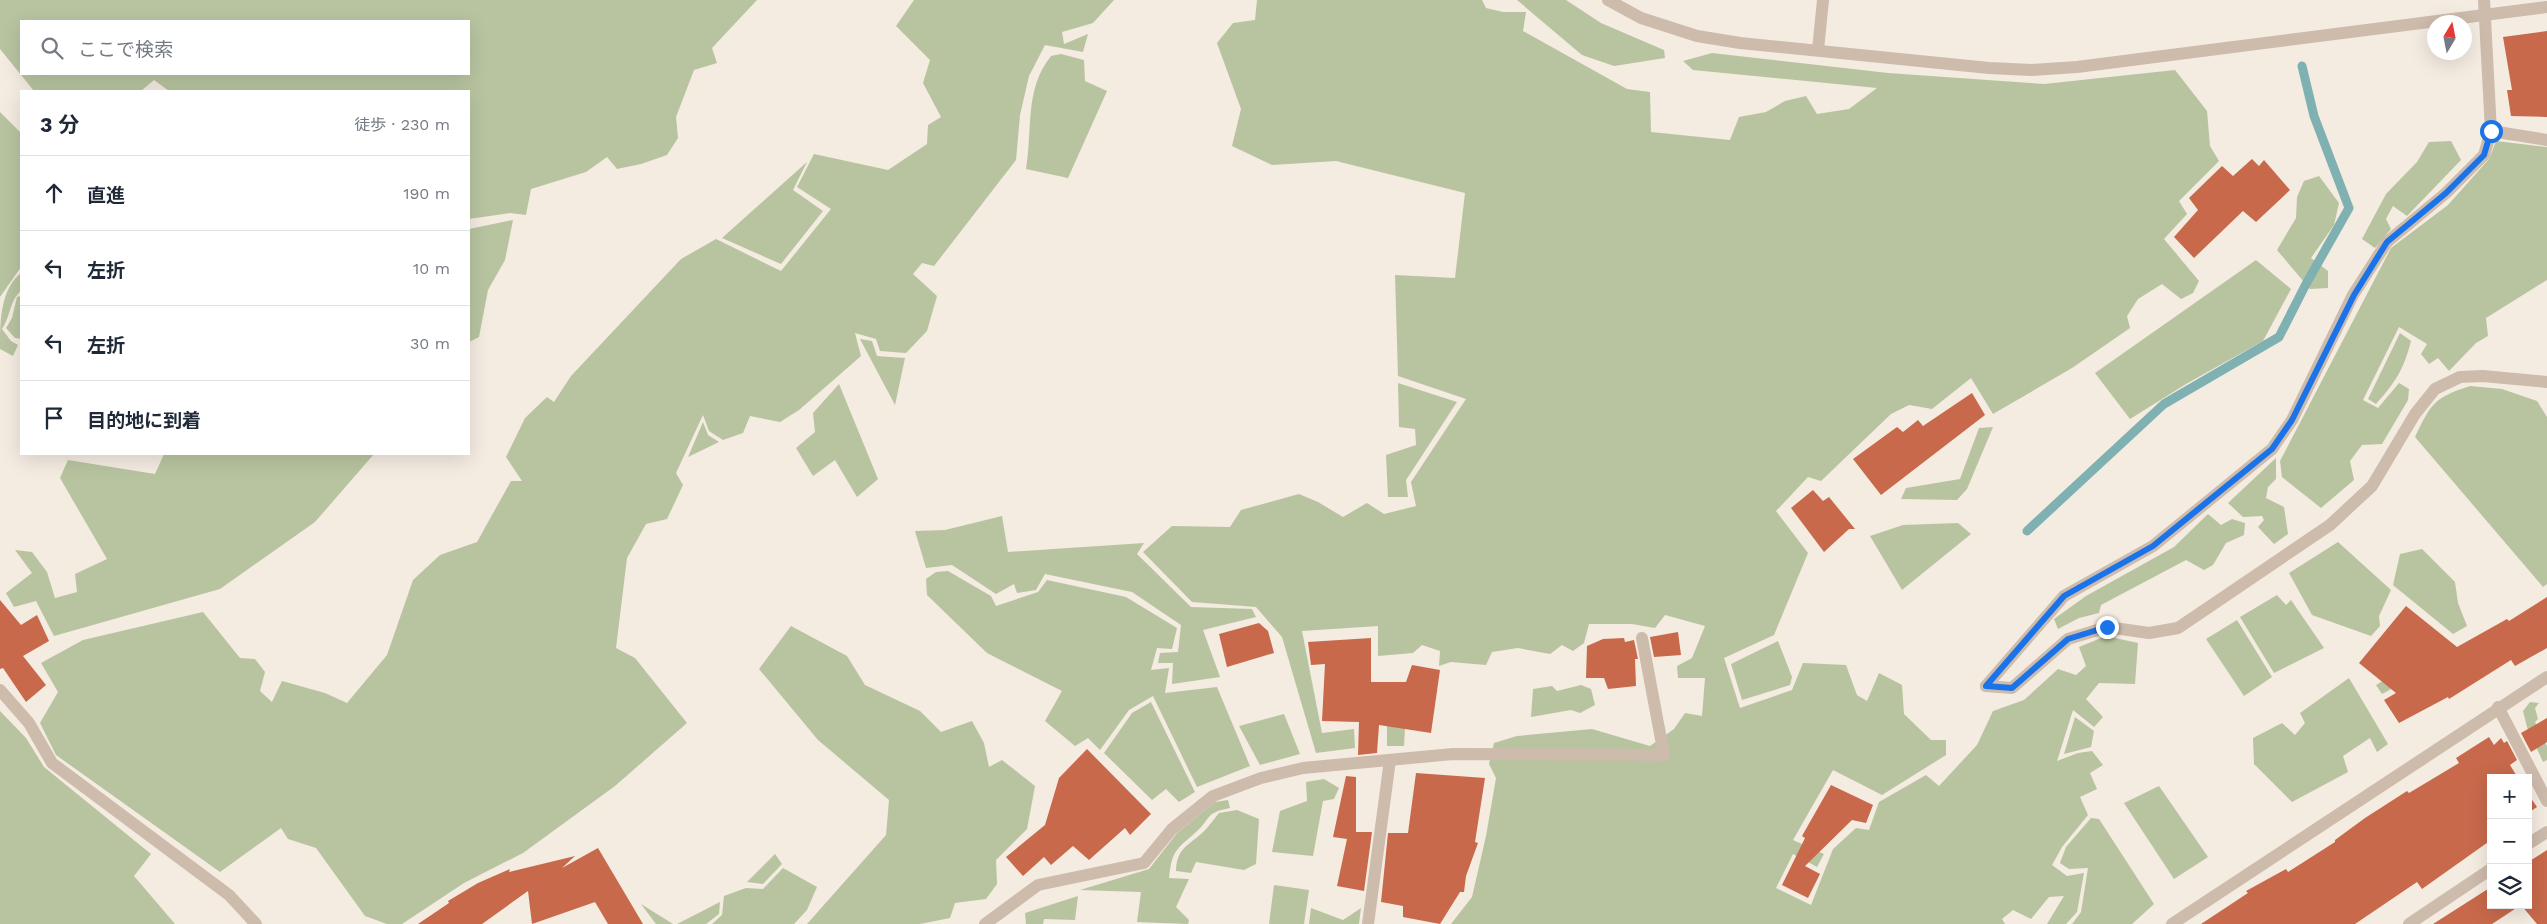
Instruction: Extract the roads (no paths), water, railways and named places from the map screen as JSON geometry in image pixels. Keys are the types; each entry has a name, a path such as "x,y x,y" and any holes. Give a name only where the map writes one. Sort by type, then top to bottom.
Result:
{"street":[{"path":"1608,0 1641,18 1698,36 1989,68 2031,70 2077,67 2547,7"},
{"path":"1818,50 1822,0"},
{"path":"2484,0 2483,16 2491,131 2484,155 2446,193 2387,242 2354,295 2292,420 2272,449 2153,546 2064,596 1986,686 2012,688 2068,639 2107,627 2149,633 2178,628 2330,525 2372,486 2415,414 2435,389 2460,377 2483,376 2547,382"},
{"path":"2491,131 2547,140"},
{"path":"985,924 1038,885 1144,862 1172,829 1213,796 1261,778 1303,768 1453,754 1664,755 1642,638"},
{"path":"2172,924 2185,920 2498,708 2547,677"},
{"path":"0,690 29,723 52,763 229,895 256,924"},
{"path":"2498,708 2547,801"},
{"path":"1368,924 1390,760"},
{"path":"2532,841 2547,832"},
{"path":"2409,924 2487,872"}],"waterway":[{"path":"2027,531 2164,404 2279,337 2306,284 2349,208 2314,116 2302,66"}]}
